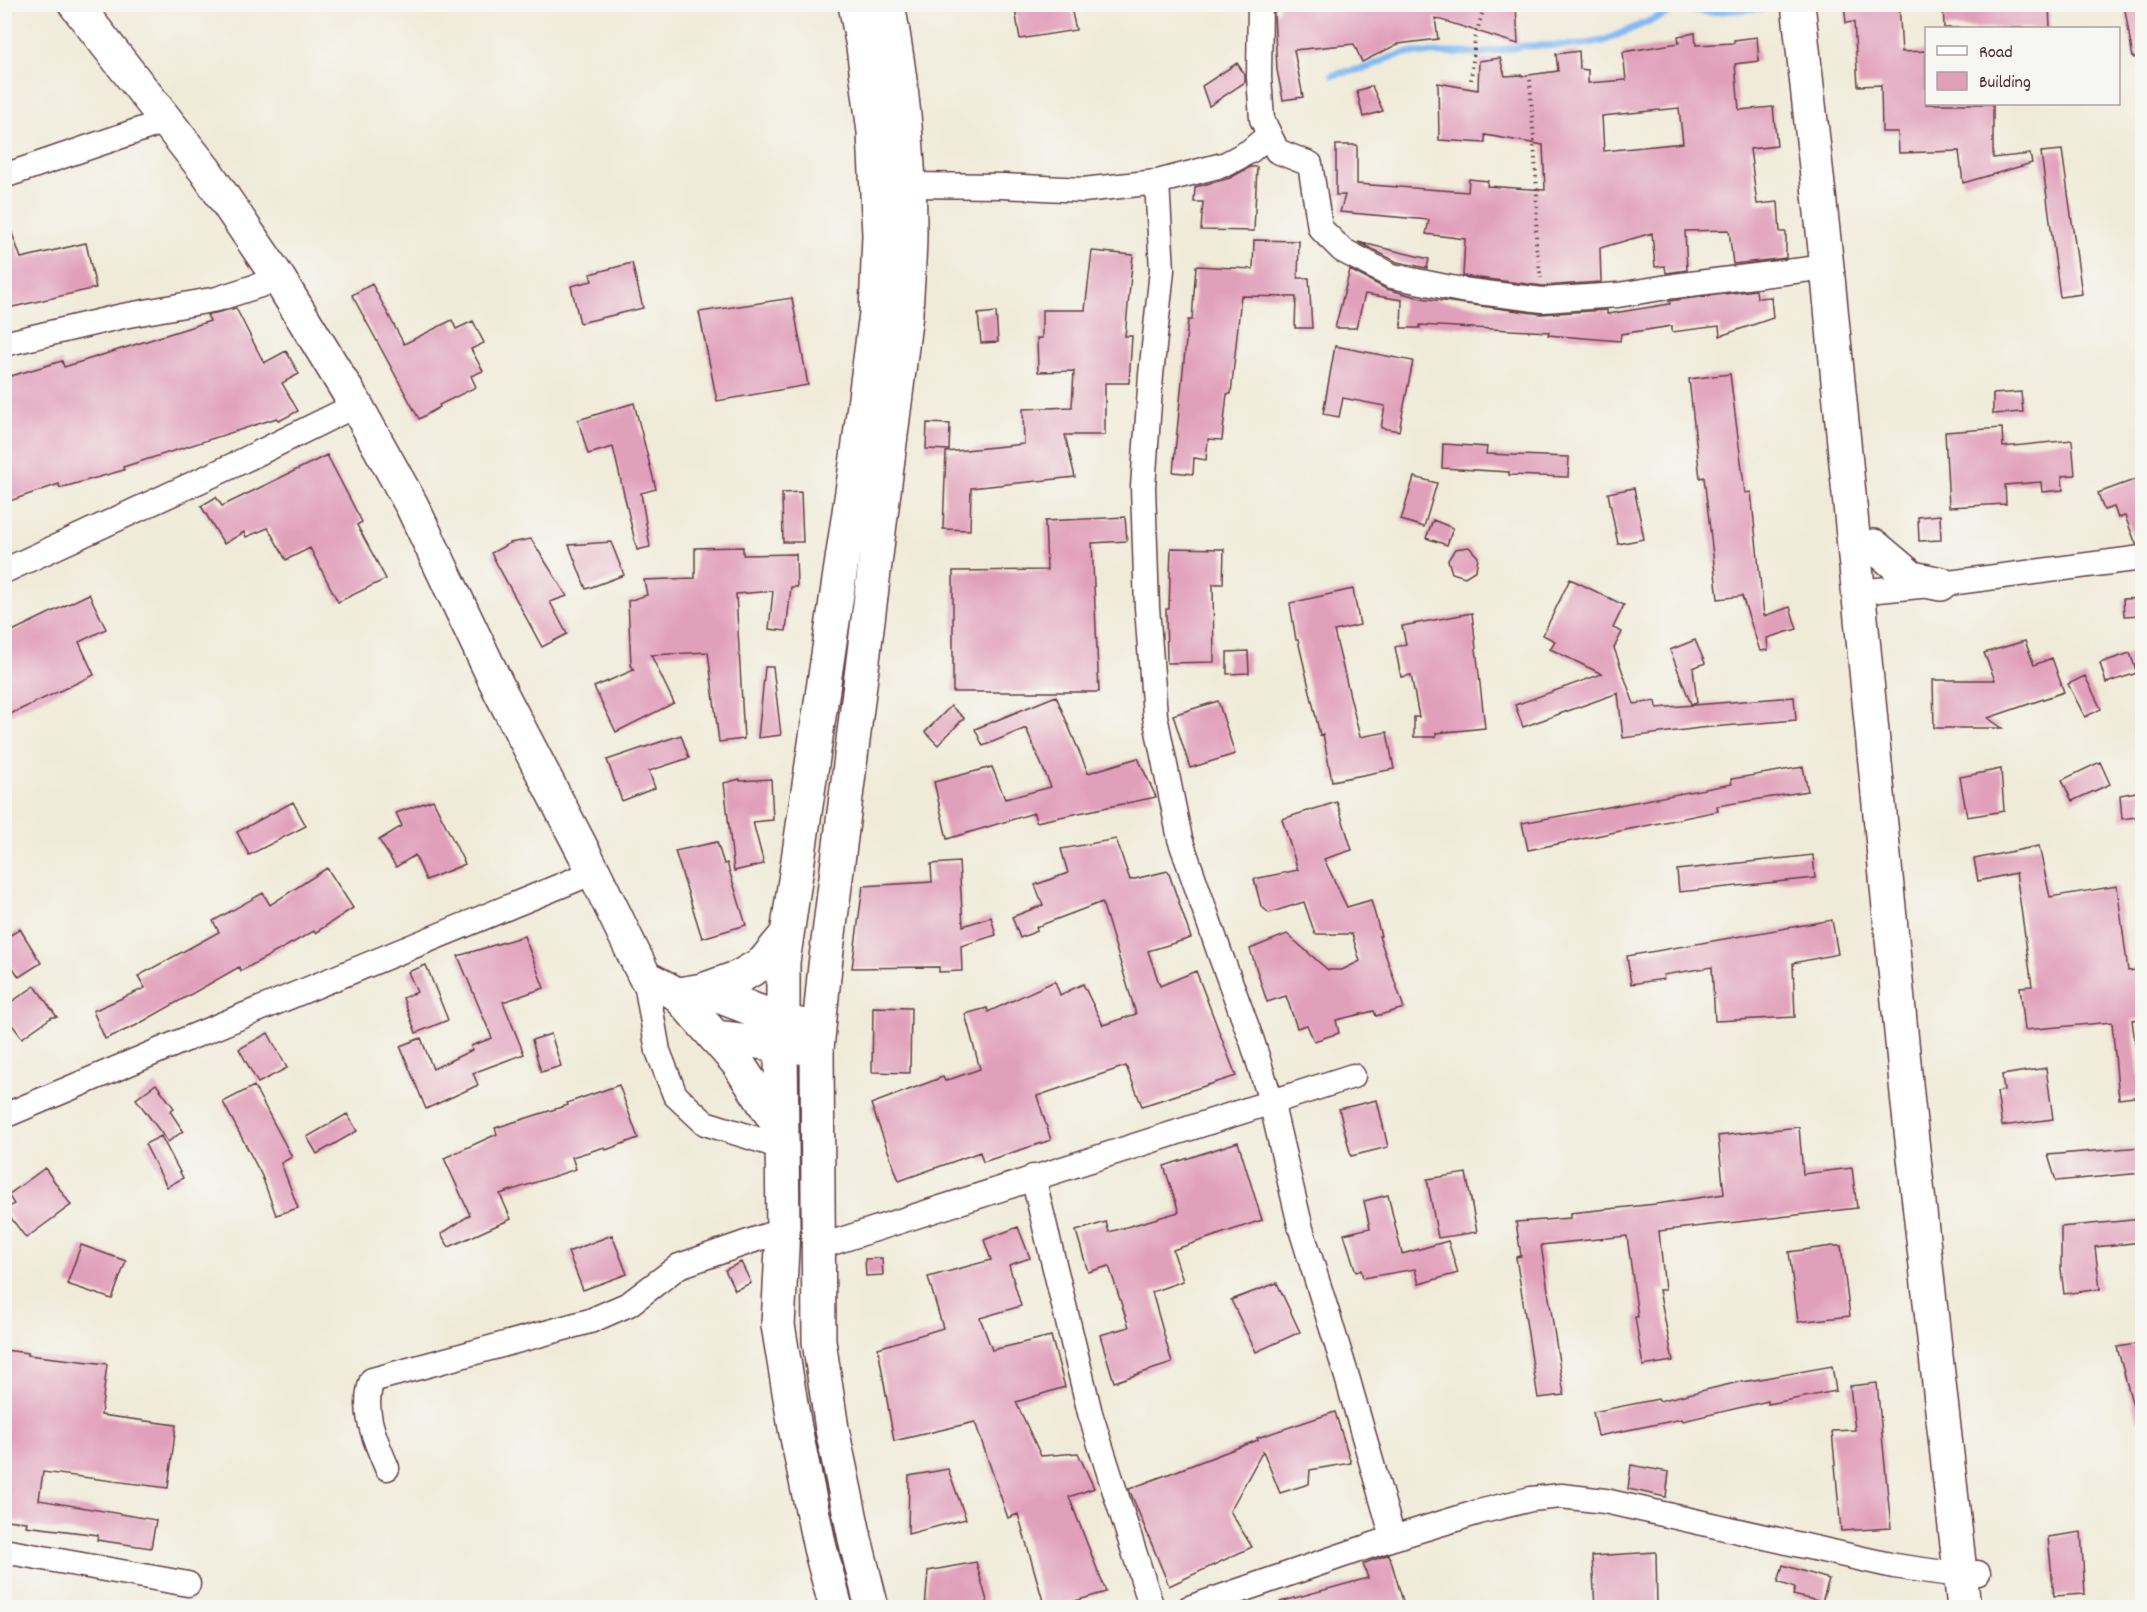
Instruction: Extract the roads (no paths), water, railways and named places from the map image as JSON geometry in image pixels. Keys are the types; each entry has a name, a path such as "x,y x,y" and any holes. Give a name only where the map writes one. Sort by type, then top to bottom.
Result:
{"main road":[{"path":"75,4 205,170 279,279 356,405 412,506 501,693 594,872 645,978 690,992 782,1033"},
{"path":"836,1608 820,1548 795,1428 778,1325 783,1230 783,962 856,467 876,313 879,235 874,132 855,4"},
{"path":"872,1608 832,1429 819,1341 818,1039 825,966 906,314 910,234 909,185 902,91 888,4"},
{"path":"1798,4 1827,267 1867,591 1908,1104 1968,1574 1964,1608"},
{"path":"1817,4 1844,279 1874,546 1867,591"},
{"path":"1874,546 1912,578 1941,584"},
{"path":"690,992 739,977 763,963 787,934"},
{"path":"690,992 716,1036 737,1062 782,1138"},
{"path":"716,1036 782,1033 818,1039"},
{"path":"1968,1574 1982,1608"}],"street":[{"path":"1260,4 1258,77 1262,119 1269,135 1277,151 1310,164 1320,228 1341,250 1392,276 1461,290 1543,300 1618,295 1827,267"},
{"path":"4,176 166,121"},
{"path":"909,185 1083,190 1157,182 1226,164 1250,151 1269,135"},
{"path":"1157,182 1162,270 1143,487 1147,607 1155,716 1180,839 1271,1101 1301,1229 1347,1377 1393,1538"},
{"path":"4,344 123,316 218,299 279,279"},
{"path":"4,571 234,465 356,405"},
{"path":"1867,591 1941,584 2142,558"},
{"path":"4,1116 594,872"},
{"path":"645,978 658,1051 675,1095 705,1123 782,1138"},
{"path":"819,1247 1353,1076"},
{"path":"1033,1177 1090,1413 1152,1608"},
{"path":"387,1468 367,1410 366,1396 372,1380 590,1321 629,1304 679,1266 783,1230"},
{"path":"1190,1608 1393,1538 1510,1504 1561,1496 1605,1501 1894,1566 1968,1574"},
{"path":"4,1551 189,1584"}],"waterway":[{"path":"1333,75 1369,67 1406,53 1481,53 1524,46 1578,45 1603,41 1680,8 1710,12 1763,8"}]}
